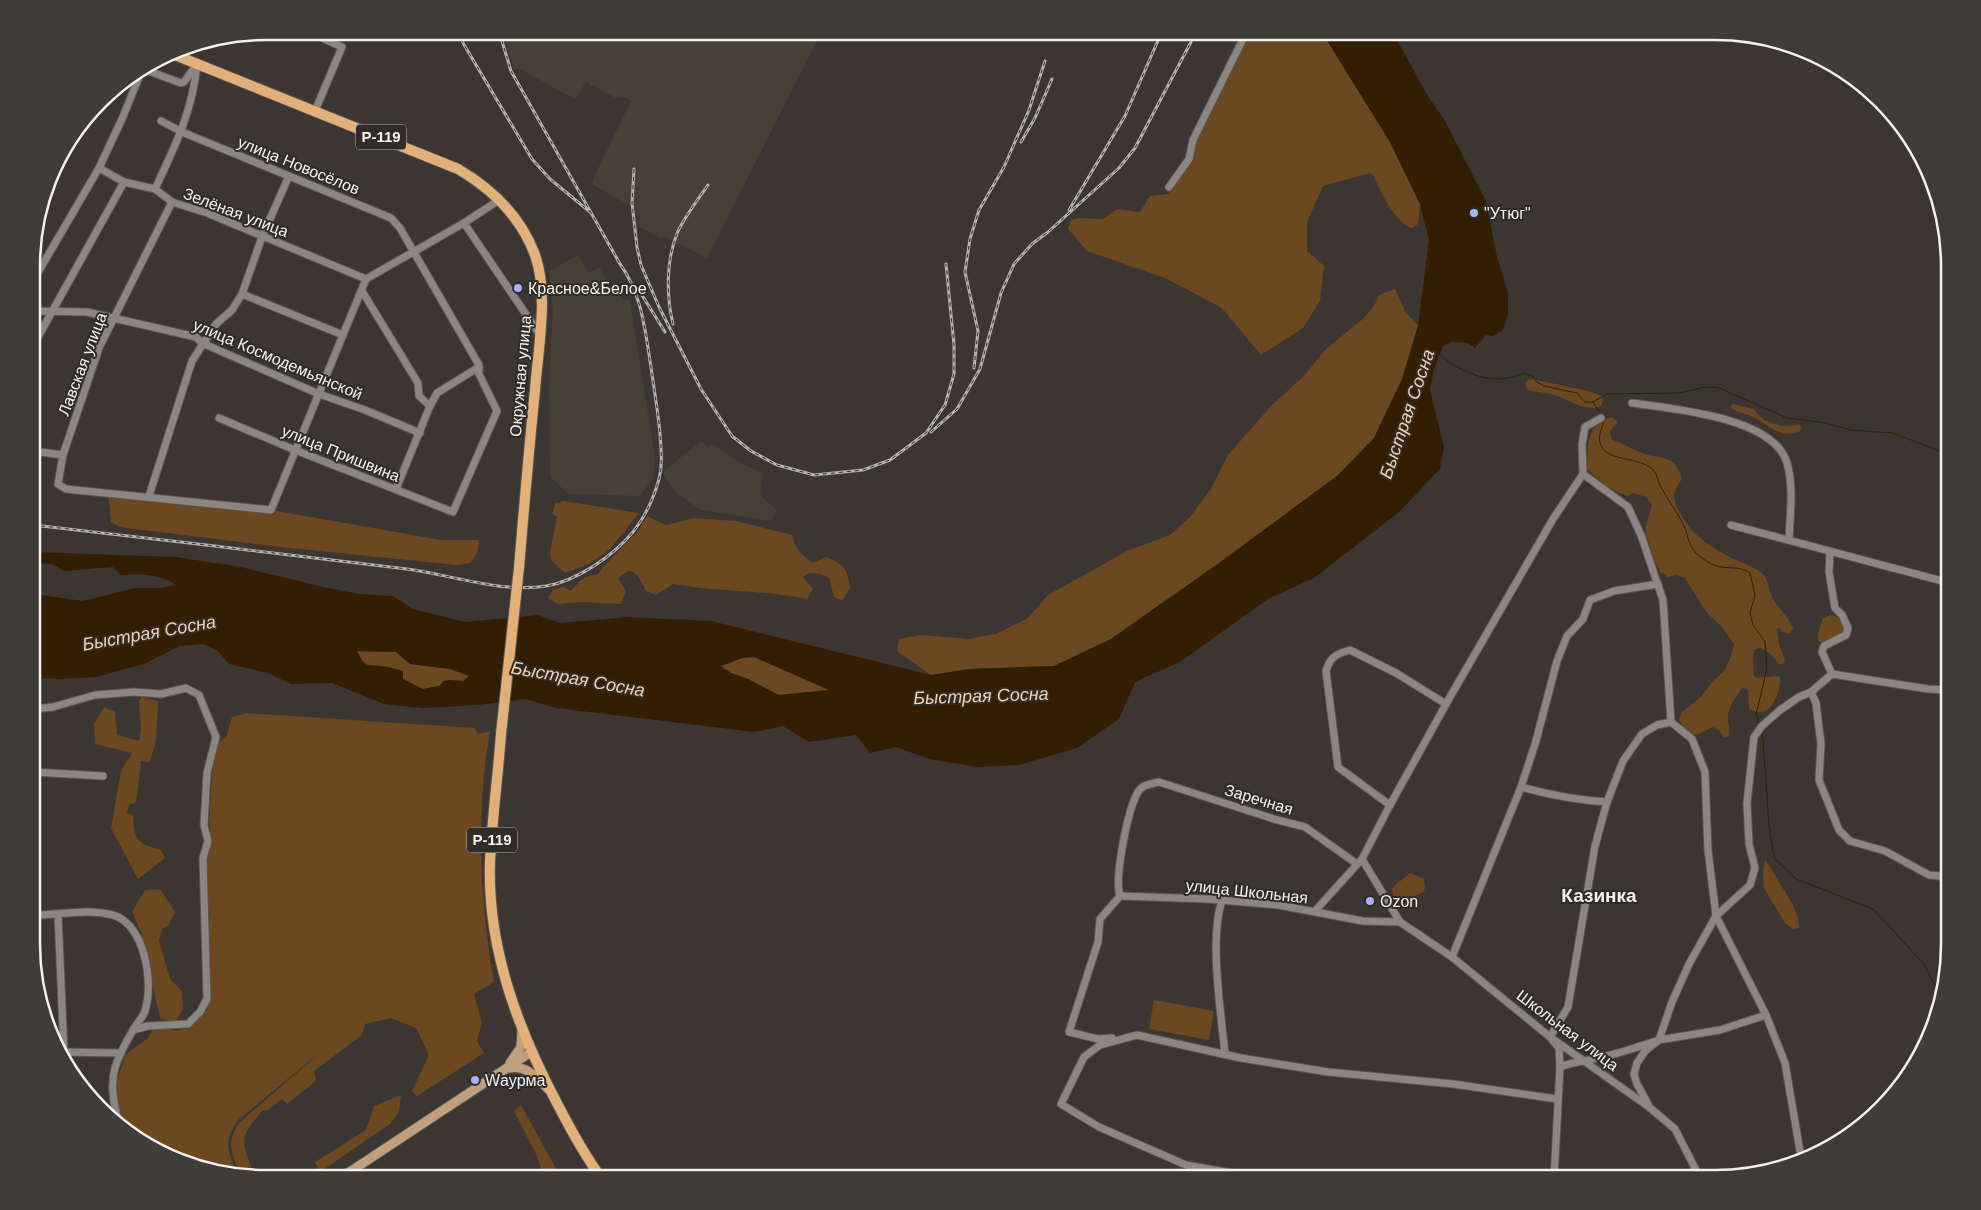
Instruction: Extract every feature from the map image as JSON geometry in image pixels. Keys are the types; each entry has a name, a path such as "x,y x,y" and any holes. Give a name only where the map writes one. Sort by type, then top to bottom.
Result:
{"highway":[{"name":"Окружная улица","path":"180,57 458,169 475,179 499,200 521,227 535,255 542,288 540,335 490,863 492,907 497,946 522,1030"},
{"name":"Р-119","path":"522,1030 551,1092 577,1141 596,1170"}],"main road":[{"path":"506,1068 521,1047 522,1030"},
{"path":"353,1170 531,1052"},
{"path":"506,1068 518,1066 526,1069 551,1092"}],"street":[{"path":"315,111 342,47 327,40"},
{"path":"1169,187 1190,159 1193,140 1243,40"},
{"path":"155,190 182,132 193,97 197,64"},
{"path":"150,72 181,84 197,64"},
{"path":"40,269 99,168 138,80"},
{"name":"улица Новосёлов","path":"161,121 182,132 391,218 400,228 479,367 479,374 496,411 454,512"},
{"name":"Зелёная улица","path":"99,168 124,182 155,190 172,202 207,213 366,279"},
{"path":"289,176 262,237 242,294 232,310 216,324 192,361 149,496 271,510 366,279 464,223 499,200"},
{"path":"40,333 124,182"},
{"name":"Лавская улица","path":"149,496 66,489 58,484 63,455 99,348 172,202"},
{"path":"464,223 540,335"},
{"path":"362,291 418,383 419,396 430,406"},
{"path":"242,294 343,335"},
{"name":"улица Космодемьянской","path":"40,311 87,312 196,337 202,343 319,394 365,410 420,433"},
{"path":"396,489 437,392 479,367"},
{"path":"1632,403 1726,419 1742,425 1777,444 1787,463 1789,476 1789,539"},
{"name":"улица Пришвина","path":"219,418 454,512"},
{"path":"1315,912 1360,861 1446,704 1553,520 1583,474 1582,444 1584,427 1601,418"},
{"path":"40,452 63,455"},
{"path":"1583,474 1628,506 1642,535 1658,584 1663,600 1671,722 1692,739 1705,772 1708,850 1716,916 1766,1015 1785,1063 1800,1153"},
{"path":"1731,525 1789,539 1808,547 1941,581"},
{"path":"1830,552 1829,572 1835,608 1842,615 1848,628 1846,636 1824,646 1822,652 1832,674"},
{"path":"1452,957 1521,787 1536,741 1557,661 1567,636 1583,618 1590,600 1614,591 1658,584"},
{"path":"1390,806 1338,768 1326,671 1329,661 1337,654 1350,650 1396,673 1446,704"},
{"path":"1649,1107 1634,1074 1637,1063 1645,1051 1659,1040 1688,964 1716,916 1750,885 1755,868 1749,844 1747,803 1754,737 1762,726 1780,710 1799,697 1811,692 1832,674 1941,690"},
{"path":"40,708 53,707 95,695 134,692 161,694 186,688 199,695 216,737 207,773 204,825 208,841 203,858 207,999 200,1012 188,1024 148,1026 133,1030"},
{"path":"1811,692 1816,703 1821,744 1819,780 1839,830 1850,841 1885,851 1928,875 1941,876"},
{"path":"1554,1170 1560,1068 1559,1048 1550,1037 1568,1007 1595,846 1607,802 1623,761 1642,734 1657,725 1671,722"},
{"path":"40,772 103,776"},
{"name":"Заречная","path":"1120,896 1118,869 1138,792 1145,785 1159,782 1305,827 1360,861"},
{"path":"1521,787 1553,796 1607,802"},
{"path":"1360,861 1400,922"},
{"path":"1120,896 1100,919 1098,942 1069,1032 1098,1039 1129,1037"},
{"name":"улица Школьная","path":"1120,896 1278,905 1363,921 1400,922"},
{"path":"1222,901 1218,913 1218,951 1225,1054"},
{"path":"40,915 89,912 114,915 131,925 142,947 148,976 144,1012 121,1053 115,1068 113,1083 116,1113"},
{"path":"58,915 62,1041"},
{"name":"Школьная улица","path":"1400,922 1452,957 1550,1037 1649,1107 1675,1129 1696,1170"},
{"path":"1560,1068 1572,1062 1586,1062 1618,1054 1659,1040 1720,1030 1766,1015"},
{"path":"1213,1170 1186,1165 1099,1127 1061,1104 1084,1057 1100,1045 1137,1035 1225,1054 1328,1072 1453,1084 1557,1099"},
{"path":"67,1052 121,1053"}],"shaded area":[{"path":"505,40 817,40 707,258 664,236 662,239 636,225 641,217 634,213 636,209 593,185 592,181 631,101 624,97 616,98 586,82 575,99 520,69 514,69"},
{"path":"1247,40 1327,40 1390,142 1420,204 1418,224 1412,228 1399,220 1373,175 1370,173 1323,186 1307,222 1307,251 1324,266 1320,301 1303,328 1261,355 1222,308 1165,278 1087,251 1068,229 1071,220 1079,218 1103,219 1117,209 1140,212 1150,196 1168,194 1194,158 1195,144"},
{"path":"578,255 589,273 599,267 612,289 615,288 622,299 630,300 655,458 653,478 640,496 569,494 550,477 549,385 553,308 549,271"},
{"path":"1395,289 1405,311 1418,326 1402,379 1374,438 1337,476 1219,563 1111,639 1054,666 970,669 931,675 897,651 899,639 921,635 968,639 996,634 1028,618 1048,595 1127,551 1170,535 1190,517 1211,489 1228,455 1272,405 1303,377 1326,349 1364,318 1374,306 1379,295"},
{"path":"1532,379 1588,391 1602,396 1601,406 1588,408 1548,393 1527,389 1525,384 1527,380"},
{"path":"1733,404 1753,409 1764,420 1775,424 1782,426 1800,425 1802,428 1800,431 1793,433 1786,434 1780,432 1759,420 1734,410 1731,408"},
{"path":"1612,417 1618,422 1610,431 1611,439 1647,455 1671,461 1675,465 1682,479 1675,492 1674,499 1677,508 1690,528 1710,546 1761,572 1767,580 1772,597 1793,628 1790,634 1783,632 1780,628 1777,629 1779,645 1785,659 1783,664 1778,664 1771,654 1761,648 1755,649 1754,652 1753,674 1756,678 1780,677 1778,693 1770,708 1761,712 1749,709 1748,689 1742,688 1730,708 1728,718 1729,736 1724,738 1720,731 1713,727 1696,735 1687,731 1679,720 1682,712 1701,697 1713,681 1725,670 1734,644 1721,626 1707,613 1685,578 1676,575 1668,577 1660,572 1652,554 1645,529 1652,505 1646,497 1633,493 1628,496 1616,491 1587,469 1588,444 1592,431 1603,421"},
{"path":"701,441 708,447 713,444 740,463 763,473 760,495 777,510 771,521 701,510 676,493 664,476 664,471"},
{"path":"108,492 271,510 441,540 478,540 479,544 476,555 470,563 457,565 289,548 120,527 111,522"},
{"path":"563,501 639,513 610,549 589,564 565,573 551,560 550,551 557,517 552,514 556,502"},
{"path":"647,516 666,525 693,518 736,521 792,535 799,551 813,563 826,557 841,565 847,572 850,589 842,600 834,597 829,578 821,574 809,573 803,577 813,589 807,599 673,584 656,595 646,591 638,576 630,570 618,578 626,591 621,604 582,602 558,604 548,598 553,590 563,586 570,591 585,577 598,574 638,531"},
{"path":"1830,615 1835,616 1845,626 1843,634 1823,644 1818,641 1818,633 1823,618"},
{"path":"357,651 396,652 410,664 451,669 470,676 463,682 444,681 439,686 423,689 381,666 371,667 363,662"},
{"path":"754,657 830,690 779,695 720,666 742,658"},
{"path":"142,697 158,701 156,740 150,762 141,761 136,802 129,805 127,813 133,815 134,829 138,839 146,845 160,849 165,858 138,879 111,828 121,771 132,753 95,744 94,724 104,707 115,712 117,735 139,741 141,729 139,701"},
{"path":"246,713 474,728 478,734 490,731 483,781 481,861 484,909 494,982 474,994 482,1023 477,1041 484,1053 417,1096 412,1091 429,1055 416,1028 391,1018 365,1024 362,1035 314,1071 316,1081 287,1104 282,1099 267,1111 263,1110 249,1127 244,1140 246,1154 252,1170 238,1168 235,1160 231,1144 238,1124 323,1050 238,1120 228,1141 229,1152 235,1168 193,1158 166,1147 140,1132 121,1117 115,1090 125,1055 148,1038 153,1029 172,1027 172,1031 190,1028 207,1010 210,1001 206,858 212,841 209,821 212,774 218,744 227,735 232,717"},
{"path":"1765,859 1793,905 1798,918 1799,928 1793,929 1785,923 1764,888 1763,873"},
{"path":"1410,873 1424,879 1424,892 1398,901 1393,897 1392,889"},
{"path":"160,889 175,912 168,926 162,929 159,941 170,979 182,991 183,1009 176,1021 160,1018 141,932 132,912 145,890"},
{"path":"1154,1000 1214,1011 1209,1040 1149,1029"},
{"path":"401,1095 399,1112 390,1124 323,1170 319,1170 315,1162 366,1130 374,1106"},
{"path":"521,1105 557,1170 542,1170 514,1111"}],"water":[{"name":"Быстрая Сосна","path":"1327,40 1397,40 1428,96 1445,121 1486,201 1497,257 1508,292 1508,315 1503,330 1493,336 1486,335 1475,348 1467,343 1451,342 1443,346 1434,369 1430,390 1444,447 1440,469 1399,512 1314,578 1268,599 1180,662 1135,682 1119,719 1077,748 1019,765 977,767 929,759 896,747 870,753 856,735 809,742 783,726 755,732 556,708 526,699 478,705 423,708 384,704 332,683 291,684 268,673 229,664 217,650 203,644 180,646 144,664 96,677 40,678 40,595 83,601 134,588 158,588 176,585 157,576 121,575 113,567 64,571 52,564 40,563 40,552 176,557 241,567 359,594 393,596 413,609 466,622 538,615 560,623 628,617 711,621 931,675 970,669 1054,666 1111,639 1219,563 1337,476 1374,438 1402,379 1418,326 1429,240 1420,204 1390,142","holes":["357,651 396,652 410,664 450,669 469,676 463,681 444,681 439,686 423,689 403,679 403,671 364,663","754,657 829,690 779,695 748,679 731,673 721,666 742,658"]}],"waterway":[{"name":"Быстрая Сосна","path":"1440,355 1459,368 1479,376 1501,379 1524,373 1532,376 1544,386 1577,393 1585,402 1593,402 1607,394 1678,393 1706,387 1719,388 1787,418 1826,423 1850,430 1893,433 1941,452"},
{"path":"1593,402 1602,416"},
{"path":"1604,420 1600,436 1603,449 1615,456 1648,466 1654,471 1682,522 1695,552 1714,565 1739,569 1750,573 1755,595 1750,613 1753,625 1765,642 1767,668 1756,715 1760,726"},
{"path":"1761,732 1769,826 1774,858 1796,879 1873,909 1924,964 1937,989"},
{"path":"1905,1067 1909,1060"}],"railway":[{"path":"462,40 532,159 550,179 590,212"},
{"path":"40,526 407,569 494,585 529,588 546,586 570,579 594,566 625,541 649,507 661,468 658,417 642,313 627,276 511,71 502,40"},
{"path":"1069,210 1125,116 1158,40"},
{"path":"931,432 957,409 980,369 1001,293 1014,264 1032,244 1119,168 1135,148 1191,42"},
{"path":"974,368 978,331 965,272 970,239 979,210 1004,167 1029,110 1045,61"},
{"path":"1021,142 1035,118 1052,79"},
{"path":"634,169 632,203 637,247 641,265 659,307 701,389 732,436 751,451 777,465 814,475 863,470 890,460 926,433 945,405 954,374 954,345 946,264"},
{"path":"673,324 668,289 671,253 681,225 708,185"},
{"path":"640,292 665,332"}],"place":[{"name":"\"Утюг\"","path":"1474,213"},
{"name":"Красное&Белое","path":"518,288"},
{"name":"Ozon","path":"1370,901"},
{"name":"Wаурма","path":"475,1080"}],"district":[{"name":"Казинка","path":"1599,895"}]}
